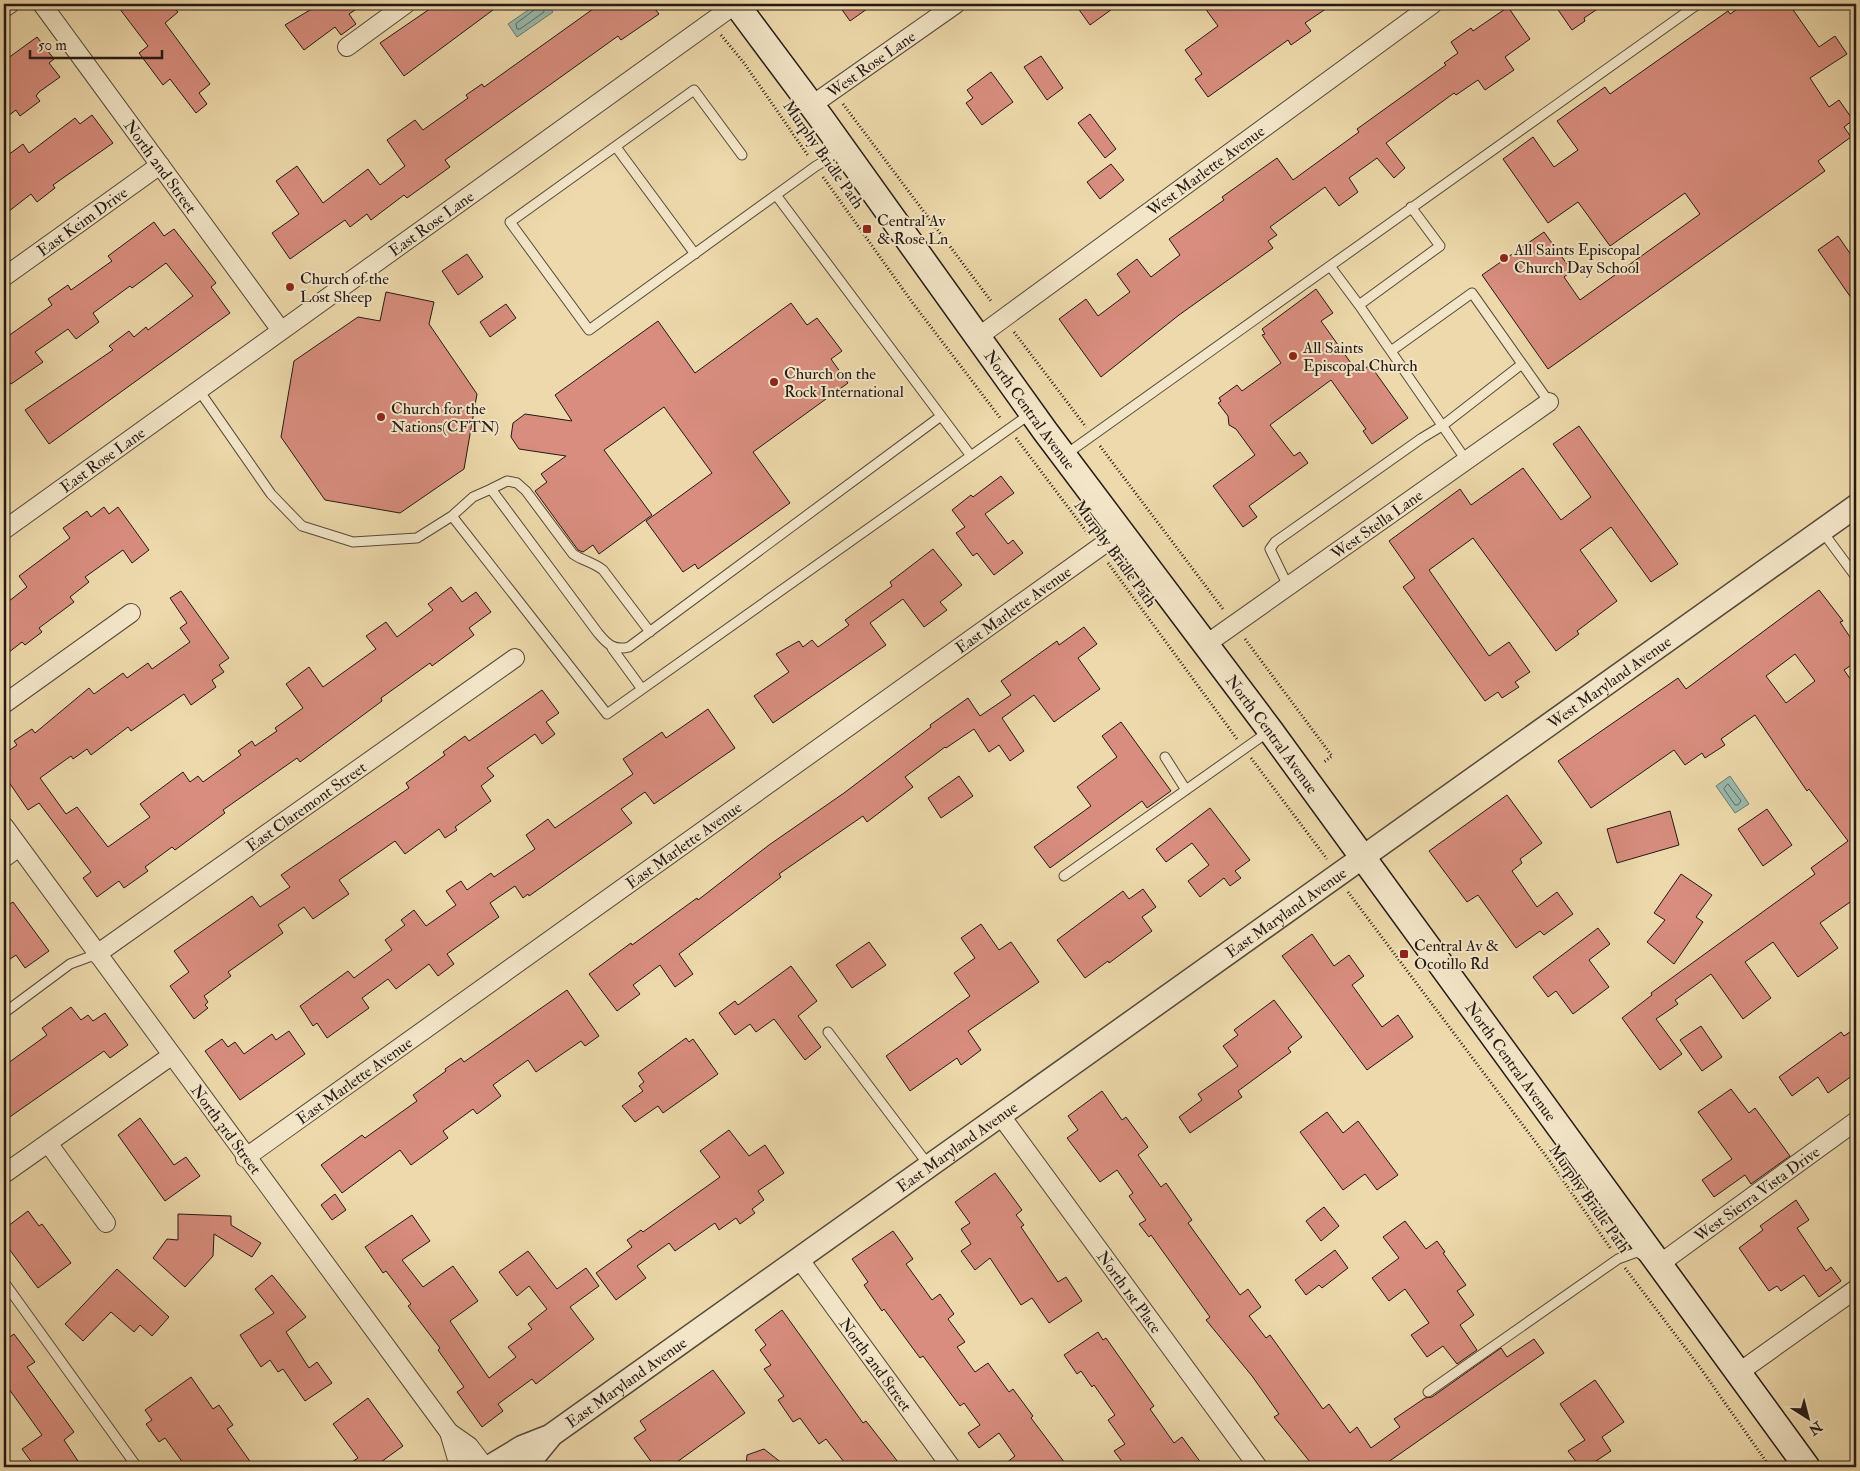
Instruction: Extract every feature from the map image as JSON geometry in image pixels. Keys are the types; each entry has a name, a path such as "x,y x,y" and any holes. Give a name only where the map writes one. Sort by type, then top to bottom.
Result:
{"main road":[{"name":"North Central Avenue","path":"736,4 812,105 1032,412 1270,730 1807,1467"}],"street":[{"path":"4,8 10,4"},
{"name":"North 2nd Street","path":"42,4 280,329"},
{"path":"347,47 406,4"},
{"name":"East Rose Lane","path":"4,530 280,329 736,4"},
{"name":"West Rose Lane","path":"812,105 956,4"},
{"name":"West Marlette Avenue","path":"978,336 1075,268 1269,122 1433,4"},
{"name":"East Keim Drive","path":"4,276 160,165"},
{"name":"West Stella Lane","path":"1205,645 1549,402"},
{"name":"West Maryland Avenue","path":"1362,857 1856,506"},
{"name":"East Marlette Avenue","path":"245,1158 1121,532"},
{"path":"4,704 131,613"},
{"name":"East Claremont Street","path":"97,954 515,658"},
{"name":"North 3rd Street","path":"4,826 245,1158 448,1432 456,1456 463,1467"},
{"path":"4,858 19,847"},
{"name":"East Maryland Avenue","path":"482,1467 489,1467 522,1447 550,1436 800,1260 1362,857"},
{"path":"4,1174 171,1056"},
{"name":"North 1st Place","path":"1001,1116 1258,1467"},
{"name":"West Sierra Vista Drive","path":"1658,1265 1856,1121"},
{"path":"48,1143 106,1223"},
{"name":"North 2nd Street","path":"800,1260 951,1467"},
{"path":"1738,1373 1856,1289"},
{"name":"North 3rd Street","path":"448,1432 469,1446 485,1467"},
{"name":"East Maryland Avenue","path":"521,1467 532,1459 550,1436"}],"lane":[{"path":"1065,456 1698,4"},
{"path":"742,155 694,90 510,222 589,330 816,166 844,150"},
{"path":"616,147 695,254"},
{"path":"776,195 971,456"},
{"path":"1359,304 1440,246 1412,207"},
{"path":"1330,266 1392,351 1466,460"},
{"path":"1392,351 1472,293 1549,402"},
{"path":"1288,586 1273,559 1270,549 1274,542 1442,426 1522,364"},
{"path":"198,389 271,494 302,526 353,542 418,538 452,516 473,497 507,481 517,483 526,491 573,554 582,560 594,563 603,570 650,632"},
{"path":"452,516 608,714 1032,412"},
{"path":"612,648 629,647 941,416"},
{"path":"491,489 598,634 612,648 642,689"},
{"path":"1822,531 1856,577"},
{"path":"1064,876 1270,730"},
{"path":"1164,757 1186,790"},
{"path":"4,1013 70,964 97,954"},
{"path":"828,1032 930,1167"},
{"path":"1428,1392 1618,1259 1637,1252 1658,1265"},
{"path":"4,1282 137,1467"}],"path":[{"name":"Murphy Bridle Path","path":"711,22 744,63 912,302 1098,548 1320,849"},
{"path":"838,106 843,104 991,301"},
{"path":"1009,325 1222,609"},
{"path":"1245,639 1332,756 1324,762"},
{"name":"Murphy Bridle Path","path":"1352,896 1546,1156 1618,1259 1699,1366 1770,1467"}],"water":[{"path":"537,4 547,4 553,12 517,37 508,24"},
{"path":"1730,776 1749,804 1735,813 1716,786"}],"building":[{"path":"116,4 172,4 178,12 165,23 210,84 199,93 207,104 196,113 170,79 163,85 139,53 148,46"},
{"path":"320,4 364,4 349,14 356,24 341,35 335,27 304,50 285,25"},
{"path":"437,4 501,4 404,76 380,43"},
{"path":"600,4 651,4 659,14 621,40 618,36 445,160 450,167 407,198 404,195 371,220 367,214 350,227 345,220 290,259 272,233 299,214 276,181 297,166 323,203 368,169 380,185 405,166 387,140 415,120 423,130 468,98 466,95 482,84 484,87"},
{"path":"838,4 874,4 850,21"},
{"path":"1075,4 1119,4 1090,25"},
{"path":"1202,4 1333,4 1305,23 1311,31 1291,45 1288,40 1208,97 1195,79 1202,74 1185,50 1218,26"},
{"path":"1554,4 1605,4 1584,18 1585,21 1572,30"},
{"path":"1745,4 1789,4 1819,47 1835,36 1847,54 1810,78 1829,107 1839,100 1853,120 1844,127 1851,137 1818,161 1825,171 1548,369 1482,275 1544,232 1572,271 1564,277 1580,300 1700,214 1685,193 1610,246 1578,202 1548,223 1503,159 1533,137 1554,167 1578,150 1557,121 1605,87 1610,94 1728,11 1730,14"},
{"path":"1508,7 1530,39 1505,57 1514,70 1485,90 1478,80 1456,95 1454,93 1386,143 1405,168 1394,178 1377,158 1349,178 1358,192 1339,206 1325,187 1270,227 1277,235 1268,241 1273,248 1179,315 1101,377 1059,319 1086,299 1098,316 1130,292 1117,274 1137,259 1151,277 1180,255 1169,239 1224,200 1222,197 1277,158 1293,180 1359,132 1357,129 1446,65 1444,63 1458,53 1451,42 1471,28 1473,31"},
{"path":"37,37 54,59 49,63 60,77 39,92 36,96 40,101 20,116 16,110 4,119 4,61"},
{"path":"1041,56 1063,88 1047,100 1024,67"},
{"path":"991,72 1013,102 982,125 966,103 973,98 967,90"},
{"path":"1090,114 1116,149 1105,158 1078,123"},
{"path":"92,115 113,143 53,185 55,188 37,202 31,194 4,215 4,158 23,144 29,153 75,118 80,124"},
{"path":"1111,164 1124,180 1100,199 1087,182"},
{"path":"154,222 164,236 174,229 216,283 211,287 230,313 49,444 25,410 113,350 109,346 129,331 134,337 146,327 148,330 193,296 166,263 93,313 99,322 76,339 68,329 35,352 43,362 11,384 4,374 4,339 52,305 48,299 68,285 71,290 112,261 108,256"},
{"path":"1838,236 1856,262 1856,305 1818,250"},
{"path":"467,254 483,277 458,295 442,271"},
{"path":"1316,289 1333,313 1321,321 1358,373 1370,365 1408,418 1372,444 1363,431 1366,429 1331,380 1270,425 1294,456 1300,452 1308,463 1249,506 1257,517 1243,527 1213,486 1255,455 1236,429 1229,425 1228,416 1218,403 1221,401 1219,398 1237,385 1242,391 1281,363 1262,335 1265,334 1262,329"},
{"path":"386,292 434,302 429,324 477,394 464,469 400,513 325,500 281,437 294,361 358,317 380,321"},
{"path":"791,303 807,325 817,318 842,351 831,359 848,383 753,452 790,503 698,569 695,564 683,572 646,521 712,473 664,407 604,450 652,515 599,554 593,545 583,552 578,550 535,491 547,482 541,474 566,456 519,449 511,437 513,423 525,414 572,421 555,395 658,321 695,373"},
{"path":"506,304 516,318 490,337 480,322"},
{"path":"1579,426 1678,564 1651,582 1611,527 1580,550 1617,601 1577,631 1579,634 1556,651 1473,538 1429,570 1489,656 1509,642 1530,672 1515,682 1519,687 1502,698 1498,692 1485,701 1403,587 1415,578 1389,541 1460,489 1471,505 1523,468 1561,520 1591,497 1553,444"},
{"path":"1001,476 1014,493 985,514 1008,544 1013,540 1023,553 994,575 977,553 973,556 956,533 965,527 952,510"},
{"path":"104,507 109,514 118,507 149,550 132,563 123,550 85,577 89,582 70,597 74,602 39,628 42,632 25,645 22,642 4,656 4,605 27,587 19,576 70,538 63,528 87,511 91,517"},
{"path":"933,549 962,585 940,602 947,610 924,627 903,599 870,623 886,645 773,723 754,696 789,672 776,654 799,641 803,647 812,640 818,647 849,625 845,620 892,586 890,582"},
{"path":"451,587 462,602 476,592 491,612 469,628 474,635 432,666 430,663 381,698 382,701 300,762 297,758 223,810 225,813 175,850 172,847 145,867 148,871 124,888 119,881 97,897 83,878 91,872 39,803 28,810 4,775 4,754 17,745 14,741 32,729 35,733 89,688 94,694 123,673 127,678 148,663 152,669 190,642 180,628 187,623 170,598 181,591 229,658 219,665 224,672 212,680 216,687 191,705 184,694 131,731 128,727 91,755 87,749 73,759 71,756 40,778 66,814 77,807 108,847 150,817 140,804 183,772 190,782 198,776 203,782 241,755 238,751 252,741 255,746 277,731 275,728 303,708 286,684 309,667 323,687 376,649 366,636 386,622 397,637 433,610 428,604"},
{"path":"1819,590 1843,621 1840,622 1856,646 1856,662 1844,670 1856,687 1856,898 1820,923 1838,948 1798,977 1773,942 1745,962 1771,998 1743,1019 1711,974 1675,1000 1678,1004 1656,1019 1682,1054 1660,1070 1622,1018 1652,995 1651,993 1815,874 1811,868 1848,841 1809,789 1807,791 1755,715 1721,739 1725,745 1705,758 1702,753 1685,765 1674,750 1591,808 1558,761 1678,678 1686,689","holes":["1795,654 1815,681 1786,703 1766,676"]},
{"path":"1084,627 1097,644 1078,658 1100,689 1054,722 1034,695 1002,718 1024,751 1010,761 999,745 989,752 974,729 945,747 905,777 913,787 867,822 863,816 779,874 781,877 679,954 693,974 675,987 660,965 633,985 640,994 617,1011 589,974 697,898 698,900 769,845 844,793 931,727 930,725 968,698 980,716 1011,695 1001,681 1057,641 1059,645"},
{"path":"542,690 559,713 546,722 555,734 542,744 535,734 487,768 494,776 481,786 491,801 455,827 457,830 445,838 439,829 405,854 395,841 339,880 349,894 313,919 304,907 278,925 283,933 228,972 231,976 204,996 208,1002 205,1005 208,1008 194,1019 170,986 189,972 174,951 252,896 260,907 290,887 281,875 409,788 406,783 445,755 443,752 465,736 469,741"},
{"path":"708,709 735,748 654,804 645,792 621,809 632,823 529,896 528,894 523,898 515,886 490,903 499,917 447,954 454,964 438,976 429,964 396,989 388,979 362,998 369,1008 327,1038 317,1023 313,1026 300,1006 348,971 354,978 392,950 385,940 405,925 401,920 414,910 426,926 456,905 446,891 461,881 467,890 491,873 494,877 535,849 526,835 548,819 555,828 633,774 623,759 662,732 666,738"},
{"path":"1121,722 1171,791 1147,808 1142,801 1050,868 1034,847 1091,806 1077,787 1117,757 1102,736"},
{"path":"959,776 973,796 941,818 928,798"},
{"path":"1507,795 1542,843 1520,859 1522,863 1512,871 1537,907 1557,892 1573,914 1544,935 1540,931 1516,948 1478,895 1467,902 1429,851"},
{"path":"1210,808 1250,860 1235,871 1241,878 1230,886 1224,878 1200,897 1188,881 1209,865 1192,843 1166,862 1156,849"},
{"path":"1767,809 1792,845 1763,866 1738,829"},
{"path":"1670,811 1679,845 1617,863 1607,829"},
{"path":"1681,874 1712,895 1696,917 1703,922 1674,964 1647,942 1665,920 1654,913"},
{"path":"1143,889 1156,907 1142,917 1152,931 1109,963 1108,961 1085,978 1057,940 1123,891 1129,899"},
{"path":"13,902 49,951 25,968 16,955 4,963 4,908"},
{"path":"981,924 999,950 1011,942 1039,982 968,1031 981,1050 961,1065 957,1058 910,1091 886,1056 970,996 954,973 975,958 961,938"},
{"path":"1598,928 1610,944 1589,960 1609,987 1573,1014 1556,991 1548,997 1533,977"},
{"path":"1312,934 1334,966 1349,955 1364,976 1352,985 1382,1027 1398,1015 1413,1037 1367,1070 1282,956"},
{"path":"869,942 886,965 852,988 836,965"},
{"path":"791,966 817,1001 798,1016 821,1047 805,1060 774,1019 756,1032 750,1024 735,1035 719,1013 735,1001 738,1005"},
{"path":"567,990 599,1036 585,1046 581,1041 536,1072 528,1060 493,1085 501,1096 477,1114 473,1109 443,1131 448,1138 411,1165 400,1150 342,1193 321,1165 362,1135 365,1138 417,1101 413,1095 446,1071 445,1069 461,1058 464,1062"},
{"path":"1274,1000 1302,1037 1288,1048 1291,1052 1238,1091 1242,1097 1190,1133 1179,1117 1202,1100 1198,1094 1238,1066 1223,1046 1238,1035 1234,1030"},
{"path":"71,1007 81,1020 88,1015 93,1021 105,1013 128,1045 110,1058 104,1051 4,1121 4,1066 47,1035 42,1028"},
{"path":"1701,1026 1722,1057 1702,1071 1680,1040"},
{"path":"1856,1028 1856,1073 1828,1093 1818,1077 1792,1096 1779,1077 1841,1032 1844,1036"},
{"path":"289,1031 305,1054 240,1100 205,1051 222,1039 228,1047 235,1042 244,1054 272,1034 276,1040"},
{"path":"686,1038 689,1042 693,1039 718,1074 663,1113 658,1106 635,1122 622,1106 643,1091 639,1086 644,1082 638,1073"},
{"path":"1731,1089 1749,1113 1755,1108 1790,1156 1751,1184 1745,1175 1714,1197 1702,1180 1732,1159 1698,1112"},
{"path":"1102,1091 1122,1120 1126,1117 1148,1147 1138,1155 1161,1187 1166,1183 1192,1220 1188,1223 1240,1295 1248,1289 1261,1307 1249,1316 1266,1338 1270,1335 1323,1409 1329,1404 1350,1433 1357,1427 1371,1448 1400,1427 1394,1419 1425,1398 1432,1397 1501,1348 1507,1357 1534,1339 1544,1353 1381,1467 1314,1467 1274,1417 1279,1414 1252,1376 1206,1320 1210,1317 1151,1235 1149,1237 1139,1224 1146,1220 1129,1196 1133,1193 1117,1170 1100,1182 1067,1138 1078,1130 1068,1116"},
{"path":"1327,1112 1343,1133 1358,1121 1398,1175 1377,1190 1365,1174 1343,1190 1300,1132"},
{"path":"140,1118 174,1165 186,1157 200,1176 165,1201 118,1135"},
{"path":"729,1130 749,1156 765,1145 784,1173 758,1191 764,1200 752,1209 755,1213 740,1224 736,1218 719,1230 715,1223 675,1251 669,1243 637,1266 646,1278 616,1300 596,1273 632,1247 627,1240 641,1230 643,1232 720,1177 700,1151"},
{"path":"995,1173 1022,1210 1016,1215 1024,1225 1021,1227 1058,1282 1066,1277 1082,1301 1049,1323 1032,1298 1021,1305 990,1258 975,1270 961,1251 971,1244 961,1229 970,1223 955,1202"},
{"path":"335,1194 346,1210 332,1220 321,1205"},
{"path":"1796,1200 1809,1220 1797,1228 1826,1271 1831,1267 1841,1281 1819,1297 1804,1275 1781,1291 1777,1286 1769,1291 1739,1248 1763,1230 1760,1226"},
{"path":"1324,1207 1339,1226 1321,1241 1306,1221"},
{"path":"28,1211 39,1226 42,1224 71,1263 38,1288 4,1242 4,1229"},
{"path":"178,1214 231,1216 231,1225 261,1243 252,1257 214,1234 213,1256 185,1287 153,1258 167,1239 178,1240"},
{"path":"412,1215 430,1241 402,1260 423,1287 453,1266 478,1301 450,1321 489,1378 516,1357 508,1347 532,1329 528,1324 547,1309 529,1286 517,1296 499,1272 528,1251 557,1289 586,1268 599,1286 570,1307 594,1339 536,1384 532,1379 498,1404 503,1411 482,1427 457,1392 464,1387 438,1350 440,1348 408,1306 411,1304 386,1271 383,1273 365,1247"},
{"path":"1405,1221 1426,1249 1437,1241 1445,1252 1443,1253 1466,1285 1457,1291 1474,1315 1460,1325 1477,1350 1457,1364 1443,1346 1427,1357 1411,1335 1429,1323 1405,1289 1389,1301 1372,1278 1399,1258 1383,1237"},
{"path":"893,1231 913,1259 906,1264 932,1300 940,1294 954,1314 948,1319 965,1342 957,1347 975,1372 988,1363 1009,1392 1013,1389 1033,1416 1031,1418 1068,1467 1001,1467 1015,1456 999,1433 979,1448 968,1433 980,1425 964,1403 960,1406 923,1356 920,1358 884,1309 882,1311 864,1285 868,1282 852,1259"},
{"path":"1335,1250 1348,1268 1322,1288 1319,1285 1306,1295 1295,1280"},
{"path":"117,1269 169,1317 152,1336 140,1325 134,1332 111,1312 83,1341 65,1324"},
{"path":"272,1275 306,1317 286,1332 309,1368 317,1362 332,1383 305,1401 283,1369 278,1372 270,1360 261,1367 240,1335 274,1313 255,1289"},
{"path":"782,1310 863,1423 866,1421 902,1467 848,1467 826,1439 819,1444 800,1418 793,1422 778,1400 784,1396 764,1369 771,1365 760,1350 766,1345 755,1330"},
{"path":"1098,1332 1103,1340 1106,1338 1154,1406 1150,1409 1174,1443 1182,1437 1204,1467 1126,1467 1114,1451 1125,1444 1108,1420 1115,1415 1094,1385 1092,1387 1081,1371 1077,1374 1064,1355"},
{"path":"14,1334 35,1362 27,1367 74,1432 64,1440 82,1467 35,1467 22,1449 42,1435 4,1382 4,1341"},
{"path":"713,1370 745,1413 670,1467 655,1467 634,1438 646,1430 640,1421"},
{"path":"191,1377 213,1409 219,1405 233,1425 227,1429 254,1467 186,1467 165,1438 159,1442 146,1424 152,1420 145,1410"},
{"path":"1595,1380 1624,1422 1602,1437 1611,1451 1587,1467 1580,1467 1568,1451 1585,1440 1560,1404"},
{"path":"368,1398 403,1446 374,1467 344,1467 358,1458 333,1424"},
{"path":"764,1449 787,1467 746,1467 747,1455"}],"place":[{"name":"Central Av & Rose Ln","path":"867,229"},
{"name":"All Saints Episcopal Church Day School","path":"1504,258"},
{"name":"Church of the Lost Sheep","path":"290,287"},
{"name":"All Saints Episcopal Church","path":"1293,356"},
{"name":"Church on the Rock International","path":"774,382"},
{"name":"Church for the Nations(CFTN)","path":"381,417"},
{"name":"Central Av & Ocotillo Rd","path":"1404,954"}]}
